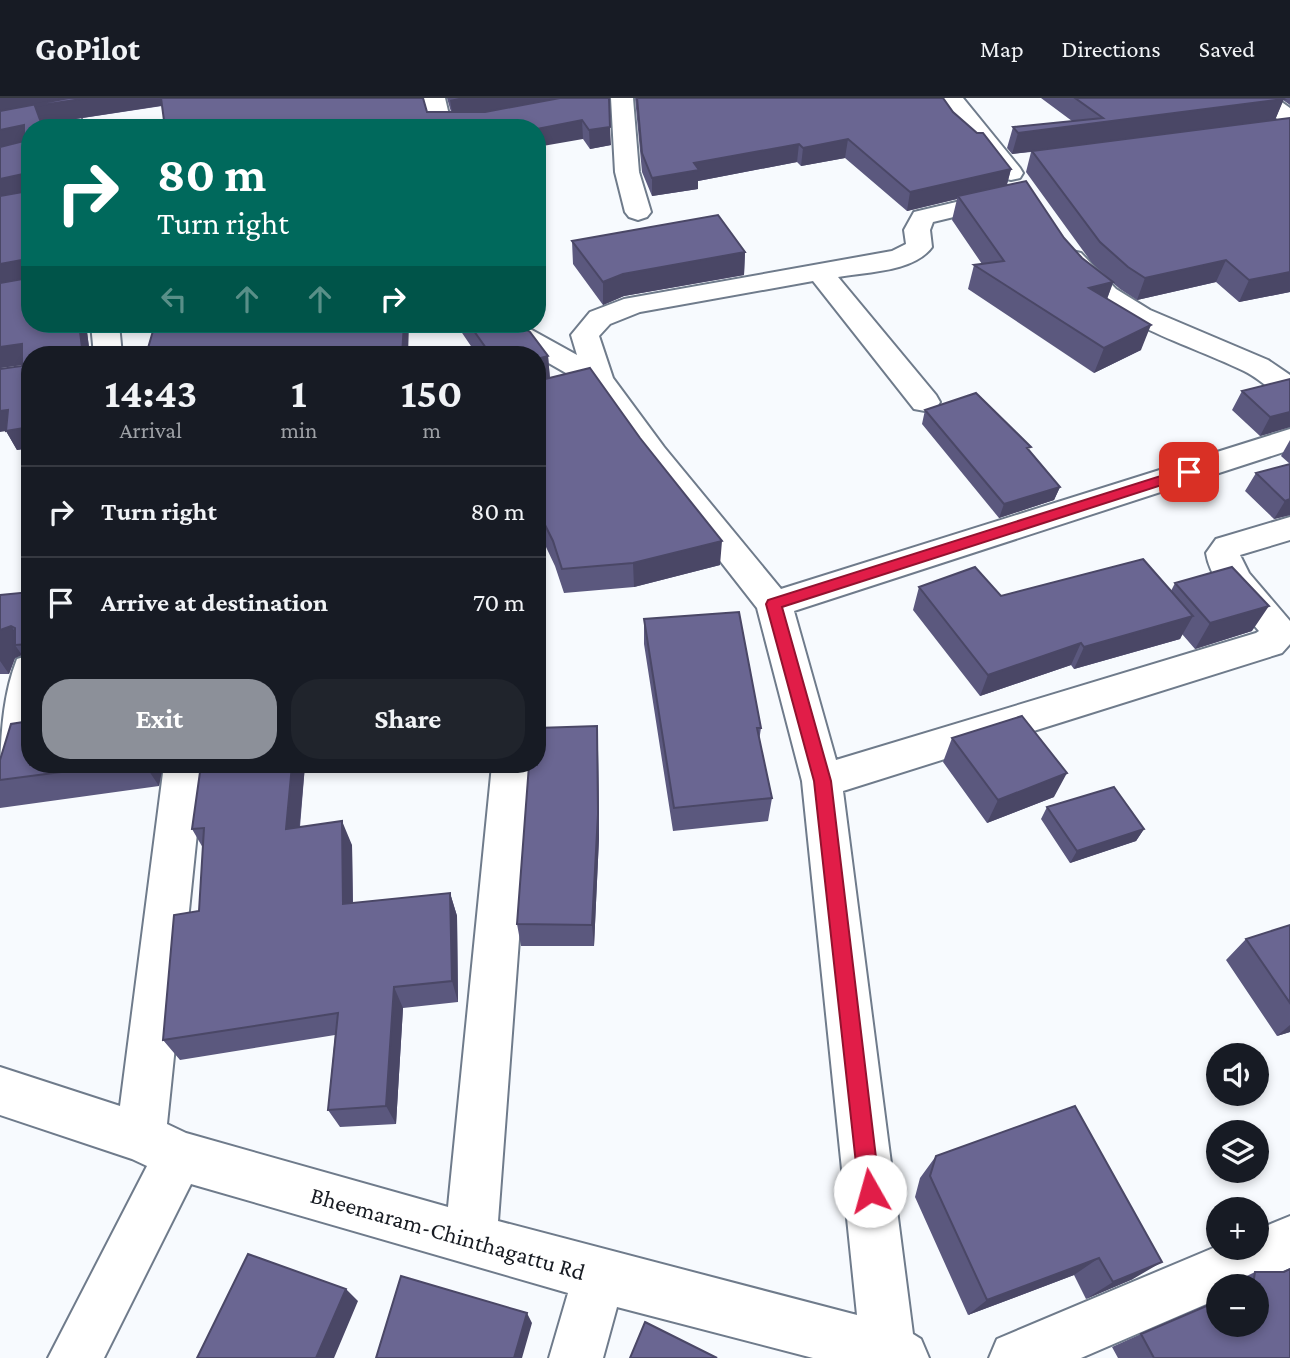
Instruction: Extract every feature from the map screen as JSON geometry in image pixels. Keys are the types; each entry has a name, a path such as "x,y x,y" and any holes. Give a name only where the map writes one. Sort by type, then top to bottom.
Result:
{"street":[{"path":"434,98 446,119"},
{"path":"611,98 638,212"},
{"path":"895,1354 822,781 774,604 653,454 599,379 585,335 600,318 634,305 900,258 919,247 917,230 923,217 1029,196 951,98"},
{"path":"1262,98 1290,118"},
{"path":"40,114 69,112"},
{"path":"1263,131 1290,128"},
{"path":"1005,165 1032,161"},
{"path":"1055,235 1068,256 1107,295 1152,321 1258,366 1290,389"},
{"path":"820,272 925,401"},
{"path":"517,333 540,346"},
{"path":"546,349 599,379"},
{"path":"1258,366 1290,351"},
{"path":"546,394 599,379"},
{"path":"774,604 1290,439"},
{"path":"822,781 1269,643 1278,631 1270,617 1226,570 1223,553 1228,547 1290,528"},
{"path":"0,785 21,704"},
{"path":"75,1358 160,1147 183,773"},
{"path":"471,1241 511,773"},
{"name":"Bheemaram-Chinthagattu Rd","path":"0,1091 160,1147 471,1241 895,1354"},
{"path":"1016,1358 1290,1242"},
{"path":"576,1358 599,1276"}],"building":[{"path":"69,98 88,98 35,106 40,119 21,119 21,126 0,130 0,111"},
{"path":"161,98 423,98 427,112 485,112 560,98 609,98 610,127 589,130 582,120 546,127 546,119 164,119"},
{"path":"637,98 943,98 953,112 977,133 983,133 1011,169 910,192 848,139 803,148 799,144 694,163 699,170 652,178 642,153"},
{"path":"1075,98 1284,99 1018,133 1013,127 1103,118"},
{"path":"1290,118 1290,272 1249,280 1226,260 1145,278 1100,242 1032,151"},
{"path":"21,142 21,174 0,179 0,147"},
{"path":"1026,181 1064,238 1082,258 1113,282 1089,288 1151,325 1104,348 974,265 1004,261 958,196"},
{"path":"21,192 21,260 0,264 0,196"},
{"path":"718,215 745,252 623,274 603,282 572,241"},
{"path":"21,279 21,333 80,333 82,346 22,344 0,347 0,283"},
{"path":"152,333 403,333 403,346 149,346"},
{"path":"475,333 531,333 540,346 485,346"},
{"path":"21,366 21,428 6,431 8,410 0,411 0,369"},
{"path":"590,368 640,438 722,541 633,563 562,569 546,527 546,379"},
{"path":"1290,379 1290,412 1270,417 1242,391"},
{"path":"976,393 1031,447 1027,448 1060,487 1004,504 925,410"},
{"path":"1290,464 1290,499 1285,501 1256,473"},
{"path":"1143,559 1193,616 1084,647 1081,643 988,675 919,587 975,567 1001,596"},
{"path":"1232,567 1269,606 1210,623 1175,583"},
{"path":"21,593 21,645 15,645 15,628 11,626 0,630 0,595"},
{"path":"739,612 761,728 757,728 772,798 674,808 644,619"},
{"path":"1022,716 1067,773 998,800 952,738"},
{"path":"21,722 21,773 54,773 0,780 0,760 11,724"},
{"path":"597,726 598,814 592,925 517,924 528,773 546,773 546,728"},
{"path":"200,773 291,773 286,829 342,821 343,904 450,893 452,981 394,987 386,1106 328,1110 338,1013 163,1040 174,915 199,911 204,828 192,829"},
{"path":"1114,787 1144,829 1077,851 1047,807"},
{"path":"1290,925 1290,1003 1246,939"},
{"path":"1075,1106 1162,1262 1113,1282 1099,1258 987,1300 930,1176 936,1156"},
{"path":"248,1254 346,1289 316,1358 197,1358"},
{"path":"1290,1269 1290,1358 1154,1358 1141,1334 1206,1306 1206,1337 1269,1337 1269,1274 1255,1272 1284,1272"},
{"path":"401,1276 527,1313 514,1358 376,1358"},
{"path":"645,1322 717,1358 630,1358"}],"route":[{"path":"870,1191 822,781 774,604 1189,472"}]}
